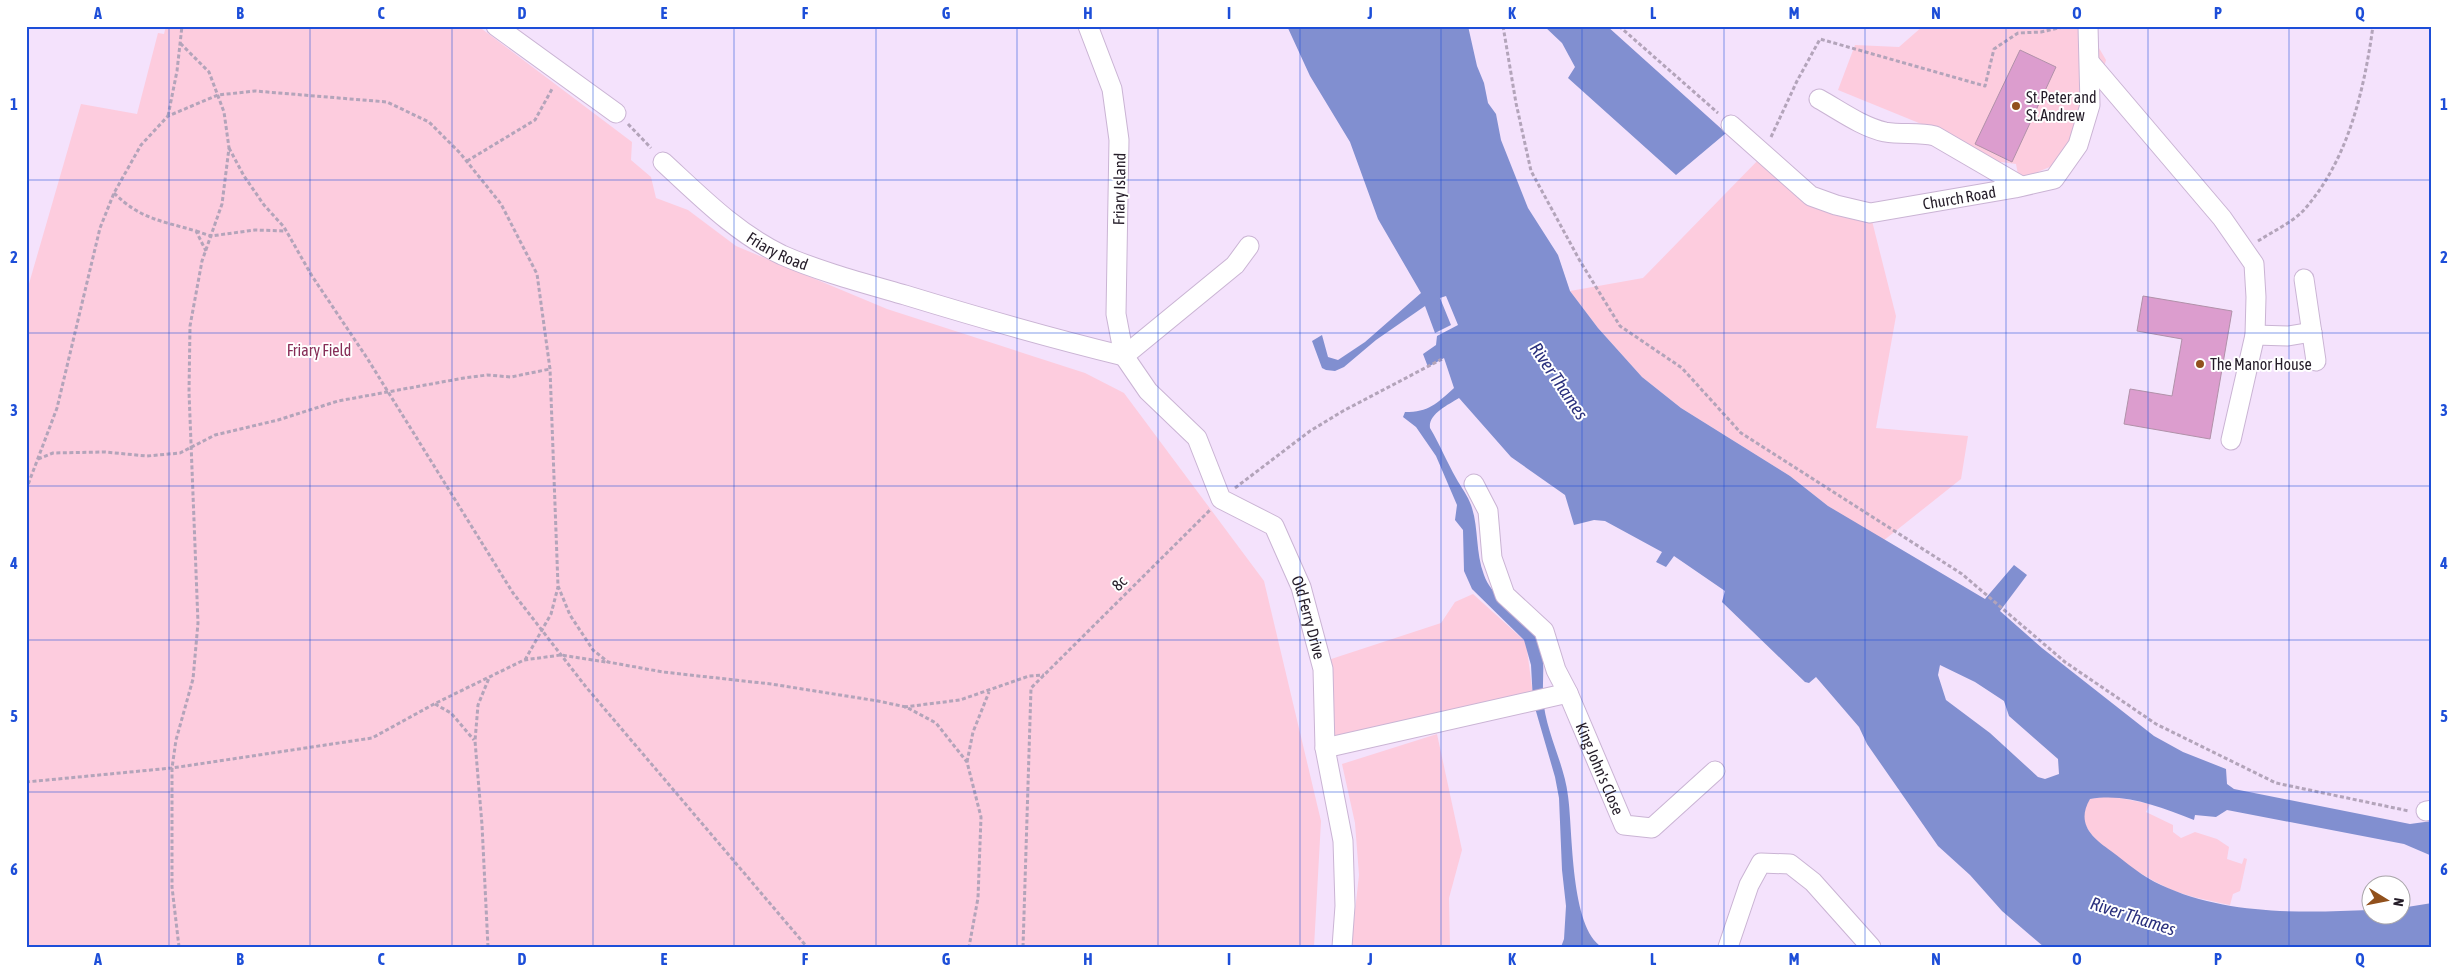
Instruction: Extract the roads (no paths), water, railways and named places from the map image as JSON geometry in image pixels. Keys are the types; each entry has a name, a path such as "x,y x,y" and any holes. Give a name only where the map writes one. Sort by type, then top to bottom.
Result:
{"street":[{"path":"496,26 616,113"},
{"name":"Friary Island","path":"1088,26 1112,89 1119,140 1116,314 1124,356"},
{"name":"Church Road","path":"1731,125 1812,196 1836,205 1870,213 2021,186 2054,178 2078,145 2090,105 2091,64 2088,26"},
{"path":"2091,64 2222,218 2254,264 2256,297 2255,335 2231,440"},
{"path":"1819,99 1864,124 1884,132 1921,133 1935,136 2021,186"},
{"name":"Friary Road","path":"664,162 710,205 740,229 782,255 861,282 1033,334 1124,356"},
{"path":"1124,356 1235,265 1249,246"},
{"path":"2304,279 2316,361"},
{"path":"2255,335 2288,336 2312,332"},
{"name":"Old Ferry Drive","path":"1124,356 1148,391 1197,438 1221,499 1274,526 1301,587 1322,669 1325,748 1343,841 1345,906 1342,947"},
{"name":"King John's Close","path":"1474,484 1488,511 1492,558 1506,596 1544,631 1556,670 1568,693 1624,825 1652,828 1715,771"},
{"path":"1325,748 1568,693"},
{"path":"1728,947 1749,885 1761,863 1790,864 1813,882 1871,947"}],"water":[{"name":"River Thames","path":"1287,26 1468,26 1488,103 1496,114 1501,140 1528,208 1558,255 1570,291 1598,328 1642,377 1681,408 1790,476 1828,506 1985,599 2014,565 2027,575 2000,611 2042,648 2154,736 2183,752 2226,769 2227,784 2234,789 2410,824 2432,821 2432,856 2404,844 2227,810 2216,817 2195,815 2194,820 2143,802 2117,798 2090,799 2086,808 2085,822 2097,840 2154,882 2186,895 2237,907 2317,912 2360,910 2360,926 2410,926 2410,907 2432,903 2432,947 2044,947 2002,911 1970,875 1938,846 1867,744 1859,727 1816,677 1809,683 1805,682 1722,602 1725,591 1674,556 1666,567 1656,562 1662,552 1605,521 1594,520 1574,525 1565,495 1511,457 1459,398 1435,414 1430,423 1430,428 1471,505 1481,566 1488,584 1531,627 1542,649 1544,710 1566,783 1578,900 1584,920 1592,936 1602,947 1561,947 1564,939 1566,906 1562,870 1559,798 1555,777 1533,701 1531,665 1524,640 1472,589 1464,571 1463,530 1455,520 1457,505 1436,456 1416,427 1403,417 1405,412 1420,411 1432,406 1454,388 1444,358 1428,367 1423,354 1436,345 1437,336 1458,325 1446,296 1440,298 1451,325 1435,333 1425,306 1376,340 1344,367 1335,371 1322,368 1312,341 1322,335 1328,357 1338,360 1365,342 1421,293 1378,219 1350,142 1310,76","holes":["1940,665 1975,682 2004,701 2009,716 2058,759 2059,774 2045,779 2038,777 1990,733 1946,700 1938,675"]},
{"path":"1544,26 1607,26 1726,133 1676,175 1568,78 1575,67 1562,43"}],"place":[{"name":"St.Peter and St.Andrew","path":"2016,106"},
{"name":"The Manor House","path":"2200,364"}],"park label":[{"name":"Friary Field","path":"319,350"}]}
